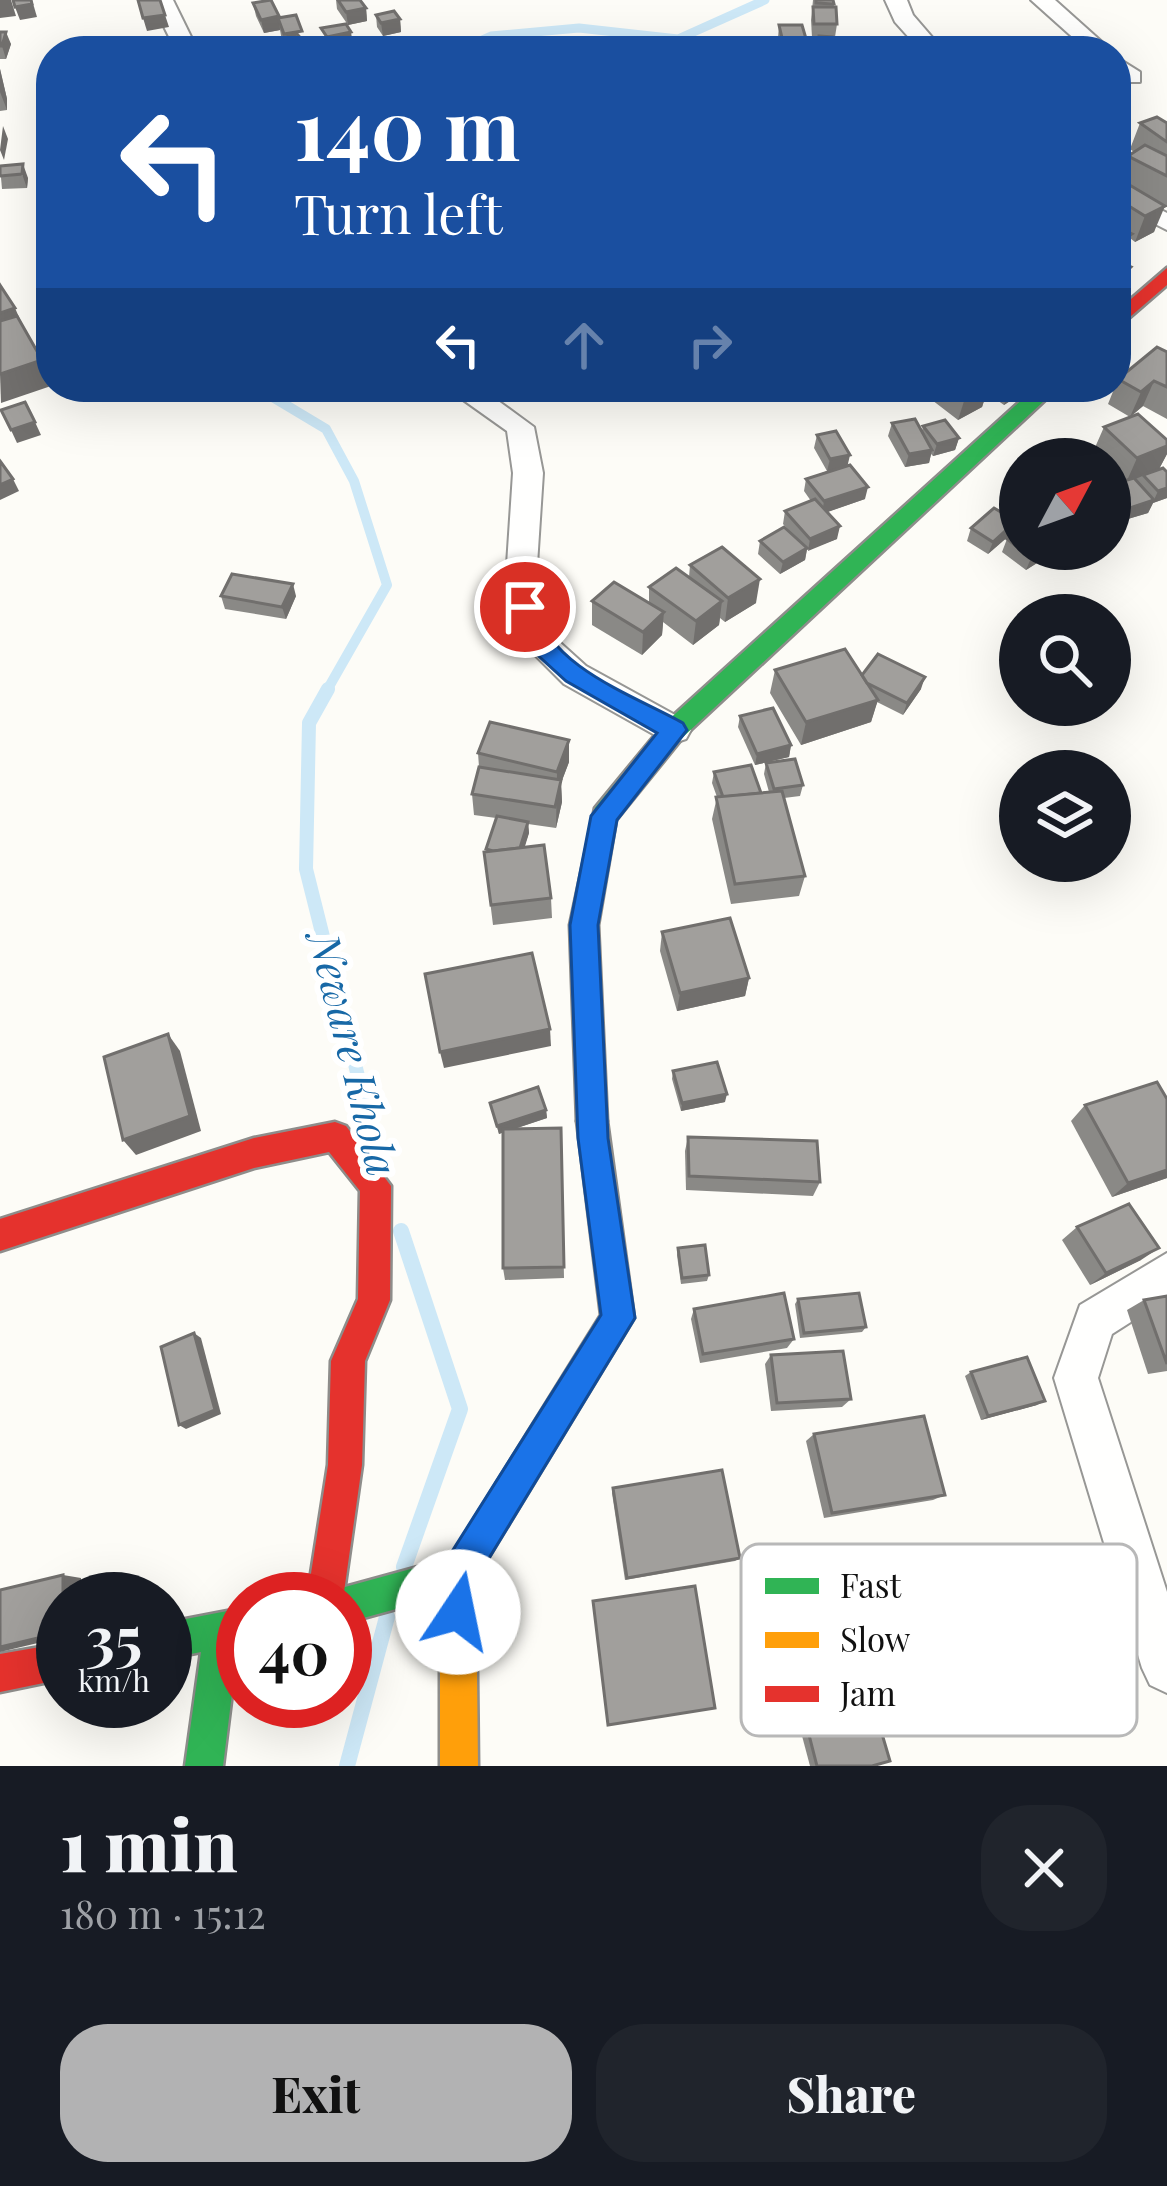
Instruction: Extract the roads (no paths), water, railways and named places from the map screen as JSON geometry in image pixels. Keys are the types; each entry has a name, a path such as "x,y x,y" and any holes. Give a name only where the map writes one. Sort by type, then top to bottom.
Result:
{"street":[{"path":"162,0 182,36"},
{"path":"896,0 920,36"},
{"path":"1042,0 1084,36"},
{"path":"1131,203 1167,223"},
{"path":"1131,308 1167,274"},
{"path":"482,402 520,427 528,473 521,580 530,634 575,675 674,730"},
{"path":"459,1766 458,1574 618,1318 593,1138 584,925 604,816 674,730 1033,402"},
{"path":"0,1235 211,1166 335,1136 376,1186 374,1300 348,1361 346,1465 329,1572"},
{"path":"1128,1544 1076,1378 1095,1320 1167,1274"},
{"path":"1137,1572 1167,1668"},
{"path":"372,1598 458,1574"},
{"path":"0,1673 36,1666"},
{"path":"204,1766 216,1707"}],"waterway":[{"name":"Neware Khola","path":"685,36 765,0"},
{"name":"Neware Khola","path":"491,36 579,28 651,36"},
{"name":"Neware Khola","path":"281,402 326,429 354,481 387,585 326,692"},
{"name":"Neware Khola","path":"328,689 309,723 306,869 377,1152"},
{"name":"Neware Khola","path":"401,1231 460,1409 404,1567"},
{"name":"Neware Khola","path":"347,1766 387,1617"}]}
